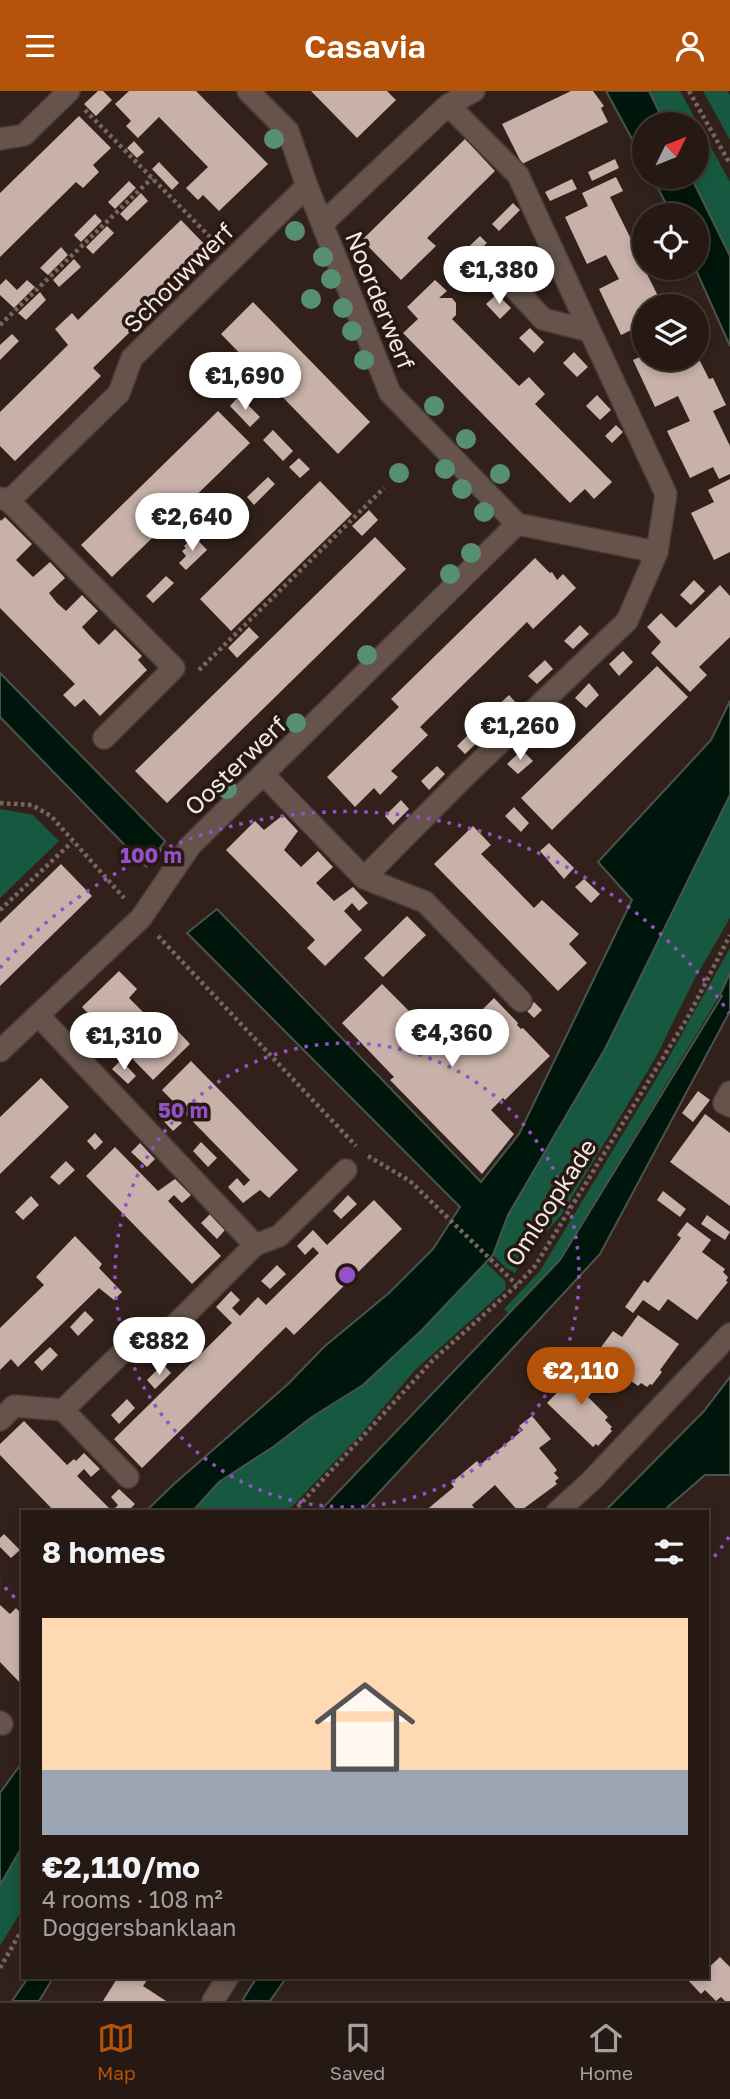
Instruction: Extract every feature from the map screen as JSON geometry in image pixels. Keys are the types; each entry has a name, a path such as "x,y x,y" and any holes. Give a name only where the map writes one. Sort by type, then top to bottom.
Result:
{"street":[{"name":"Noorderwerf","path":"248,91 288,131 307,186 390,393 517,524"},
{"path":"0,139 24,135 68,92"},
{"path":"323,223 448,105 470,92"},
{"path":"364,878 461,780 627,621 657,552 666,494 518,175 448,105"},
{"name":"Schouwwerf","path":"4,500 119,393 132,358 307,186"},
{"path":"502,275 544,319 590,331"},
{"path":"4,500 174,668 104,738"},
{"path":"517,524 657,552"},
{"name":"Oosterwerf","path":"0,1051 141,918 190,846 517,524"},
{"path":"264,775 364,878 425,902 521,1001"},
{"path":"38,1015 255,1245"},
{"path":"730,1092 724,1103 730,1106"},
{"path":"63,1410 136,1339 166,1334 255,1245 279,1236 346,1170"},
{"path":"559,1510 591,1481 730,1334"},
{"path":"0,1420 14,1406 63,1410 128,1477"},
{"path":"213,2001 227,1979"}],"path":[{"path":"689,91 730,165"},
{"path":"68,92 232,260"},
{"path":"0,325 152,178"},
{"path":"174,668 197,671 384,488"},
{"path":"0,803 32,806 51,817 141,918 364,1153 410,1181 517,1285"},
{"path":"0,910 72,842"},
{"name":"Omloopkade","path":"295,1510 433,1360 535,1266 680,1029 730,935"},
{"path":"0,1968 21,1931"}],"green space":[{"path":"649,91 680,91 692,112 659,112"},
{"path":"703,91 728,91 730,140"},
{"path":"709,144 730,182 730,256 709,213 709,203 704,203 697,189 709,189"},
{"path":"730,795 730,918 694,980 656,1057 562,1214 521,1261 515,1273 493,1255 508,1215 605,1049"},
{"path":"0,809 33,815 59,841 0,898"},
{"path":"730,948 730,974 720,995 536,1299 513,1317 504,1309 540,1271 665,1064"},
{"path":"486,1263 505,1281 506,1289 415,1370 360,1435 289,1510 194,1510 219,1482 363,1385 422,1330"},
{"path":"21,1848 21,1911 0,1946 0,1885"}],"shaded area":[{"path":"606,91 649,91 659,112 632,112 632,139"},
{"path":"658,189 697,189 704,203 666,203"},
{"path":"709,213 730,256 730,346 709,294 700,280 709,280"},
{"path":"0,673 165,841 146,867 0,717"},
{"path":"730,701 730,795 605,1049 508,1215 493,1255 422,1330 363,1385 219,1482 194,1510 147,1510 288,1384 325,1346 389,1293 433,1249 460,1207 187,933 217,909 481,1182 519,1134 632,900 598,862 711,740"},
{"path":"730,973 730,1011 600,1254 363,1510 321,1510 560,1260 722,996 720,995"},
{"path":"730,1377 730,1475 705,1475 664,1510 606,1510 704,1411"},
{"path":"21,1764 21,1848 0,1885 0,1793"},
{"path":"27,1979 52,1979 39,2001 12,2001"},
{"path":"256,1979 285,1979 270,2001 242,2001"}],"building":[{"path":"98,91 103,91 112,100 96,116 84,104"},
{"path":"129,91 196,91 268,164 219,211 203,195 198,200 186,188 208,167 159,117 138,138 126,126 131,121 115,104"},
{"path":"311,91 387,91 396,100 357,138"},
{"path":"571,91 593,91 604,106 601,108 608,122 522,164 502,124"},
{"path":"79,116 111,148 93,165 99,172 83,188 76,182 0,257 0,193"},
{"path":"465,139 495,171 427,238 436,246 401,280 362,240"},
{"path":"134,141 144,152 137,158 127,148"},
{"path":"615,159 619,168 592,181 588,172"},
{"path":"159,162 179,183 172,190 152,169"},
{"path":"616,177 623,191 610,197 632,241 632,280 650,280 657,294 632,294 632,330 621,335 599,289 619,279 606,255 587,264 565,217 588,206 582,193"},
{"path":"572,179 577,189 550,201 545,192"},
{"path":"129,181 136,188 115,209 108,202"},
{"path":"141,193 148,201 127,221 120,214"},
{"path":"513,203 520,210 499,231 492,224"},
{"path":"95,214 102,221 81,242 74,235"},
{"path":"181,220 212,252 93,368 101,376 15,461 0,446 0,412 68,345 55,329 72,313 78,320"},
{"path":"107,226 114,233 93,254 86,247"},
{"path":"480,236 487,243 465,264 458,257"},
{"path":"61,247 68,255 48,275 40,268"},
{"path":"74,259 81,267 59,287 53,280"},
{"path":"471,267 478,274 467,285 460,277"},
{"path":"6,279 17,290 27,280 35,287 14,308 0,295 0,285"},
{"path":"435,280 447,291 439,298 452,298 456,303 456,315 452,319 519,386 529,377 545,394 535,404 612,482 594,499 585,489 570,503 403,333 418,319 407,307"},
{"path":"40,292 46,300 26,320 18,313"},
{"path":"497,294 511,308 500,319 486,304"},
{"path":"253,302 370,422 338,454 221,334"},
{"path":"530,328 544,342 534,353 519,338"},
{"path":"12,334 19,341 0,360 0,345"},
{"path":"574,352 588,367 577,377 563,363"},
{"path":"206,362 227,384 217,393 197,372"},
{"path":"638,371 705,371 709,379 713,378 726,405 713,411 730,446 730,474 719,479 713,467 690,478 667,431 690,421 678,396 655,407"},
{"path":"597,395 611,410 600,420 586,406"},
{"path":"239,396 260,417 250,427 230,406"},
{"path":"218,411 250,443 112,577 81,545"},
{"path":"616,425 623,432 612,443 605,436"},
{"path":"273,430 293,451 283,461 263,440"},
{"path":"299,458 310,469 300,478 289,467"},
{"path":"268,477 275,484 254,505 247,497"},
{"path":"730,479 730,552 714,560 691,513 714,502 708,490"},
{"path":"320,481 352,514 231,631 200,599"},
{"path":"234,510 241,517 220,537 213,530"},
{"path":"369,510 378,520 362,536 352,526"},
{"path":"5,517 32,544 16,560 33,577 50,562 65,578 49,593 57,603 66,611 82,595 98,611 82,627 90,636 99,645 115,629 142,656 138,660 147,670 100,716 84,699 75,707 63,695 75,684 0,608 0,519 1,521"},
{"path":"194,536 207,550 186,570 179,563 186,556 182,551 186,548 184,546"},
{"path":"375,537 406,569 167,803 135,771"},
{"path":"535,558 552,572 557,580 563,574 576,588 533,629 527,622 420,727 428,735 391,771 398,777 380,795 374,788 355,807 327,777 399,707 391,699"},
{"path":"166,576 174,583 153,603 146,596"},
{"path":"694,580 705,591 691,605 680,595"},
{"path":"720,585 730,596 730,637 699,667 707,675 690,692 651,653 661,642 647,627 661,613 676,628"},
{"path":"580,625 589,634 573,649 564,641"},
{"path":"249,627 259,637 237,658 228,648"},
{"path":"623,651 633,662 619,676 609,664"},
{"path":"545,660 553,669 537,684 528,676"},
{"path":"657,666 688,697 552,830 521,798"},
{"path":"589,683 599,695 586,708 575,698"},
{"path":"509,695 517,704 501,719 493,710"},
{"path":"555,717 566,728 552,742 541,730"},
{"path":"473,730 481,739 465,754 457,746"},
{"path":"522,750 533,761 518,774 507,764"},
{"path":"437,766 445,774 429,790 421,781"},
{"path":"401,800 409,809 393,825 385,816"},
{"path":"514,807 529,823 521,832 505,816"},
{"path":"283,815 298,831 284,850 301,867 318,851 333,867 316,883 334,901 353,887 368,903 359,911 352,903 344,911 362,930 325,966 307,948 315,940 226,850 255,821 264,830"},
{"path":"473,826 491,845 481,854 534,908 542,900 579,934 569,944 587,963 558,991 434,864"},
{"path":"549,843 574,868 564,879 540,851"},
{"path":"61,864 92,896 0,986 0,923"},
{"path":"584,879 600,894 591,903 575,887"},
{"path":"407,916 426,935 383,977 364,958"},
{"path":"119,971 137,989 129,998 164,1033 172,1025 190,1044 153,1080 82,1007"},
{"path":"382,984 445,1047 494,998 517,1025 550,1056 491,1110 514,1134 482,1174 390,1080 394,1077 342,1023"},
{"path":"534,1002 542,1010 534,1018 526,1010"},
{"path":"86,1025 101,1041 93,1049 77,1033"},
{"path":"121,1060 136,1076 128,1084 112,1069"},
{"path":"191,1061 298,1170 269,1198 260,1190 243,1203 228,1187 237,1178 244,1186 250,1180 162,1090"},
{"path":"41,1078 69,1107 0,1174 0,1117"},
{"path":"698,1091 710,1100 693,1122 682,1113"},
{"path":"166,1107 182,1123 173,1131 158,1115"},
{"path":"705,1114 730,1133 730,1206 670,1162"},
{"path":"95,1133 103,1142 95,1150 87,1141"},
{"path":"201,1142 217,1158 208,1167 193,1151"},
{"path":"140,1143 155,1159 147,1167 131,1152"},
{"path":"115,1147 158,1191 175,1179 191,1195 182,1203 174,1195 168,1201 221,1256 192,1284 86,1176"},
{"path":"66,1161 75,1170 59,1185 50,1177"},
{"path":"663,1191 686,1209 680,1217 657,1200"},
{"path":"348,1195 357,1204 341,1219 333,1211"},
{"path":"31,1196 39,1205 23,1220 15,1212"},
{"path":"374,1200 402,1229 294,1335 286,1327 142,1468 114,1439 232,1323 216,1307 231,1291 240,1300 232,1308 240,1316 258,1297 266,1305 319,1253 313,1247 305,1255 297,1246 313,1230 327,1245"},
{"path":"210,1214 225,1230 217,1239 201,1223"},
{"path":"707,1215 730,1232 725,1240 701,1224"},
{"path":"687,1222 711,1240 702,1252 725,1269 723,1272 728,1277 728,1282 697,1320 668,1299 659,1311 643,1300 633,1313 625,1307 644,1280 648,1283 681,1238 677,1235"},
{"path":"75,1236 102,1264 99,1268 122,1292 114,1300 99,1288 18,1367 11,1359 0,1370 0,1328 44,1285 36,1277"},
{"path":"277,1265 286,1274 270,1289 261,1281"},
{"path":"85,1311 94,1320 78,1336 70,1327"},
{"path":"638,1315 679,1344 652,1385 647,1387 641,1383 638,1386 616,1370 607,1382 582,1364 592,1351 596,1354 613,1331 622,1337"},
{"path":"196,1326 204,1335 188,1351 180,1342"},
{"path":"50,1347 58,1355 42,1371 34,1362"},
{"path":"572,1362 598,1386 588,1397 608,1417 605,1420 612,1427 612,1431 598,1446 596,1444 593,1447 547,1403 568,1381 561,1374"},
{"path":"163,1364 171,1373 155,1389 147,1380"},
{"path":"127,1399 135,1408 119,1424 111,1415"},
{"path":"532,1416 551,1439 539,1448 557,1470 554,1473 559,1478 555,1481 557,1484 522,1510 517,1510 495,1485 472,1505 476,1510 426,1510 454,1487 451,1483 477,1461 480,1465 523,1430 519,1426"},
{"path":"24,1421 67,1465 84,1453 100,1469 91,1477 84,1469 77,1476 111,1510 53,1510 0,1455 0,1444"},
{"path":"119,1489 135,1504 129,1510 113,1510 118,1505 111,1497"},
{"path":"4,1534 20,1550 11,1558 0,1547 0,1538"},
{"path":"0,1605 10,1614 16,1608 21,1613 21,1684 0,1662"},
{"path":"720,1957 730,1967 730,2001 721,1997 716,2001 705,1990 701,1994 687,1979 709,1979 709,1967"},
{"path":"117,1979 148,1979 143,1986 166,2001 103,2001"}]}
